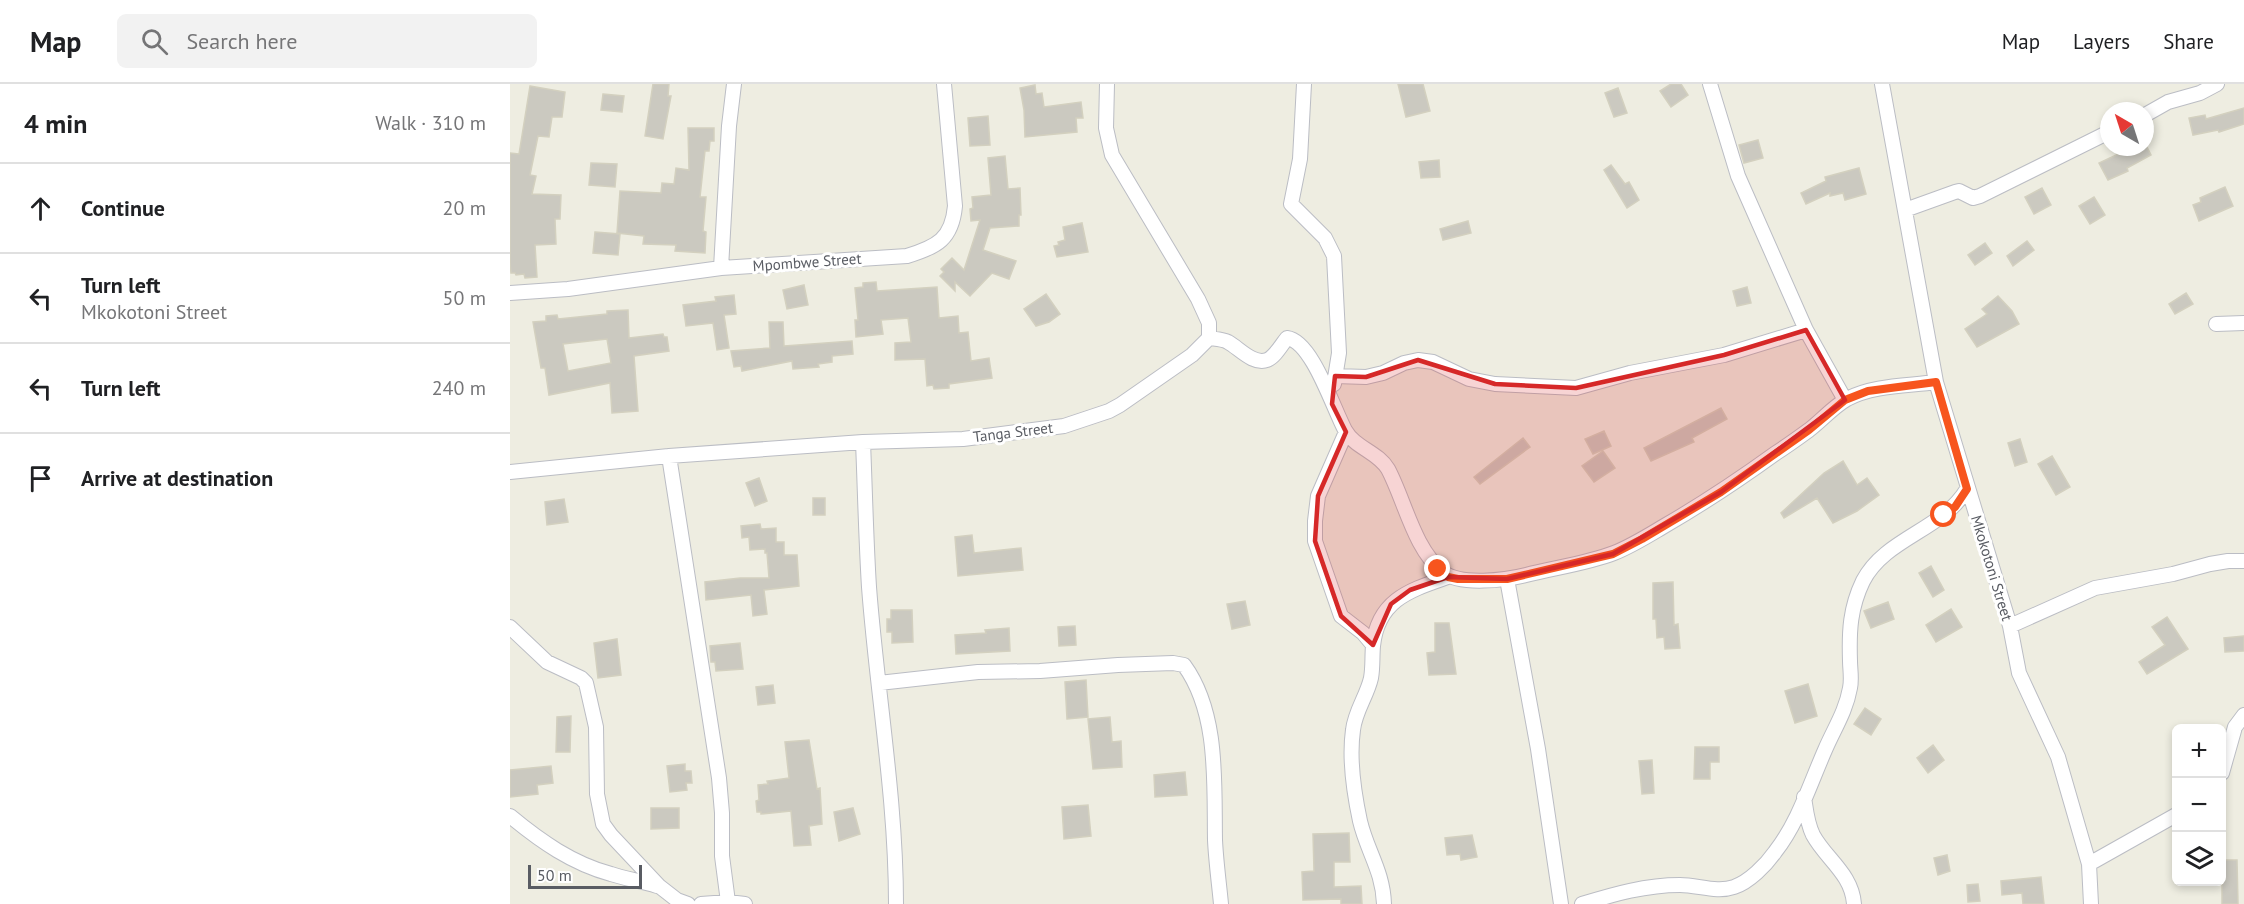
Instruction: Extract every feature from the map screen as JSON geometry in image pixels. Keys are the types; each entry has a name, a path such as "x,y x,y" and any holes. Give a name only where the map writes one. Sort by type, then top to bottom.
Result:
{"street":[{"path":"721,268 729,126 734,84"},
{"name":"Mpombwe Street","path":"510,293 568,289 721,268 907,256 931,249 946,236 954,222 955,214 944,84"},
{"path":"1107,84 1106,128 1112,154 1205,311 1209,323 1209,338 1224,340 1259,360 1267,360 1287,338 1294,339 1301,345 1317,371 1346,432 1362,448 1379,458 1387,468 1422,546 1438,569 1448,577 1507,579 1613,554 1721,492 1809,430 1845,400 1868,391 1936,382"},
{"path":"1304,84 1300,159 1292,204 1325,238 1334,256 1339,353 1332,404"},
{"path":"1710,84 1738,176 1806,330 1845,400"},
{"name":"Mkokotoni Street","path":"1882,84 1936,382 2010,626 2019,674 2058,757 2089,864 2091,904"},
{"path":"2154,110 2168,102 2200,93 2217,84"},
{"path":"1905,210 1959,191 1973,198 2100,136"},
{"path":"2216,324 2244,322"},
{"path":"1335,376 1366,377 1418,360 1433,362 1469,379 1495,384 1576,388 1621,375 1724,355 1806,330"},
{"name":"Tanga Street","path":"510,472 669,456 863,442 963,439 1064,426 1120,405 1192,356 1209,338"},
{"path":"1346,432 1318,496 1315,521 1316,540 1341,616 1363,633 1373,645"},
{"path":"863,442 869,587 892,793 896,904"},
{"path":"669,456 719,778 722,856 728,902"},
{"path":"1582,904 1613,894 1652,887 1680,885 1720,890 1734,887 1746,881 1774,854 1791,826 1846,707 1851,684 1851,615 1864,579 1878,561 1896,546 1955,507 1967,489"},
{"path":"2010,626 2095,588 2173,574 2219,562 2244,561"},
{"path":"1384,904 1380,875 1360,823 1353,763 1353,730 1371,678 1373,645 1381,620 1391,604 1410,590 1448,577"},
{"path":"1507,579 1538,749 1561,904"},
{"path":"510,627 547,662 581,678 586,683 596,727 597,794 603,824 610,835 659,886 678,900 688,904"},
{"path":"879,683 978,672 1040,671 1173,663 1184,665 1195,680 1210,733 1215,795 1215,843 1221,904"},
{"path":"2226,759 2235,728 2244,715"},
{"path":"1804,797 1812,833 1842,871 1854,904"},
{"path":"510,816 549,845 579,862 611,874 659,886"},
{"path":"2089,864 2172,817"},
{"path":"701,904 728,902 745,904"}],"highlighted area":[{"path":"1806,330 1845,400 1721,492 1613,554 1507,579 1448,577 1410,590 1391,604 1373,645 1341,616 1315,541 1318,496 1346,432 1332,404 1335,376 1366,377 1418,360 1495,384 1576,388 1724,355"}],"building":[{"path":"653,84 669,84 668,96 671,96 663,139 645,136"},
{"path":"1398,84 1423,84 1430,111 1406,117"},
{"path":"1671,84 1681,84 1688,95 1671,107 1660,91"},
{"path":"1035,85 1036,94 1042,93 1044,107 1081,102 1083,118 1076,118 1077,132 1025,137 1020,88"},
{"path":"530,86 565,92 562,117 552,117 549,137 538,136 530,175 536,176 532,194 561,195 560,219 555,219 556,244 535,245 537,277 525,278 524,274 511,273 510,153 519,154"},
{"path":"1618,88 1627,113 1614,117 1605,93"},
{"path":"603,94 624,96 622,112 601,110"},
{"path":"2244,108 2244,124 2219,132 2218,130 2193,135 2189,118 2205,115 2206,119"},
{"path":"988,116 990,145 970,146 968,118"},
{"path":"688,128 714,128 714,141 710,141 709,151 705,151 700,197 706,197 703,231 706,232 705,253 675,251 676,245 643,244 644,236 617,233 620,191 661,193 662,183 674,184 676,168 689,170"},
{"path":"1758,140 1763,158 1744,163 1739,145"},
{"path":"1005,156 1008,189 1020,188 1019,226 990,228 983,250 1016,261 1009,279 992,273 970,296 955,282 955,291 940,276 944,272 941,269 952,258 964,270 980,220 971,221 972,197 991,195 988,158"},
{"path":"2114,156 2149,156 2127,168 2128,171 2108,180 2099,163"},
{"path":"1439,160 1440,177 1421,178 1419,162"},
{"path":"591,163 617,164 615,187 589,185"},
{"path":"1611,165 1625,184 1629,182 1639,200 1627,208 1604,170"},
{"path":"1859,168 1866,194 1845,200 1843,193 1830,196 1830,193 1806,204 1801,193 1826,181 1825,177"},
{"path":"2225,187 2233,206 2199,221 2193,205 2201,202 2200,198"},
{"path":"2042,188 2051,205 2034,214 2025,197"},
{"path":"2094,197 2105,215 2090,224 2079,206"},
{"path":"1468,221 1471,233 1443,240 1440,229"},
{"path":"1082,223 1088,252 1057,257 1054,246 1065,240 1063,227"},
{"path":"595,232 620,234 618,255 593,253"},
{"path":"2027,241 2034,250 2013,266 2007,256"},
{"path":"1985,243 1992,253 1975,265 1968,255"},
{"path":"876,282 877,291 937,287 939,318 958,316 959,333 968,332 971,361 989,358 992,378 949,384 949,388 934,389 933,385 927,386 925,359 895,360 895,343 911,342 908,318 881,320 883,334 856,337 855,320 858,320 855,288 863,287 863,283"},
{"path":"804,285 808,305 787,309 783,290"},
{"path":"1747,287 1751,303 1737,306 1733,291"},
{"path":"2186,293 2193,304 2175,314 2169,304"},
{"path":"1046,294 1060,314 1049,322 1036,326 1024,309"},
{"path":"734,295 736,314 724,315 729,348 717,350 713,323 686,326 683,305 716,301 715,297"},
{"path":"1998,296 2012,311 2019,324 1977,347 1965,329 1987,314 1982,309"},
{"path":"628,310 629,338 663,334 667,337 669,351 634,356 638,411 612,413 610,383 549,395 545,368 541,368 533,322 546,321 546,316 557,315 558,319 607,314 607,311","holes":["607,339 611,363 568,371 563,344"]},
{"path":"769,322 783,322 784,346 852,341 853,354 832,356 832,362 818,364 819,367 793,369 792,361 742,371 741,366 734,367 731,351 770,348"},
{"path":"1721,408 1727,419 1692,438 1694,442 1651,461 1644,448"},
{"path":"1604,431 1611,446 1593,454 1585,439"},
{"path":"1523,438 1530,447 1480,484 1474,477"},
{"path":"2020,439 2027,462 2015,466 2008,443"},
{"path":"1603,451 1615,468 1594,482 1582,466"},
{"path":"2052,456 2070,487 2056,495 2038,464"},
{"path":"1843,461 1857,485 1867,478 1879,495 1857,511 1833,523 1817,498 1784,518 1781,513 1824,473"},
{"path":"759,478 767,501 755,506 746,483"},
{"path":"813,498 825,498 825,515 813,515"},
{"path":"564,499 568,522 547,525 545,502"},
{"path":"760,524 761,529 776,528 776,542 784,542 784,555 797,555 799,586 764,590 767,614 753,616 751,595 706,600 705,582 740,578 769,578 765,549 750,550 749,537 742,538 741,526"},
{"path":"972,535 974,553 1021,548 1023,570 958,576 955,537"},
{"path":"1931,566 1944,590 1933,597 1919,573"},
{"path":"1673,582 1674,625 1678,624 1680,648 1665,649 1664,637 1657,638 1656,619 1653,619 1653,583"},
{"path":"1245,601 1250,625 1232,629 1227,604"},
{"path":"1888,602 1894,619 1871,628 1864,611"},
{"path":"1951,609 1962,627 1936,642 1926,625"},
{"path":"891,610 912,610 913,642 892,643 892,632 887,632 887,619 891,619"},
{"path":"2167,617 2188,649 2147,674 2139,662 2165,645 2152,627"},
{"path":"1435,623 1449,623 1456,674 1429,675 1427,653 1435,652"},
{"path":"1075,626 1076,645 1059,646 1058,627"},
{"path":"1009,628 1010,651 956,654 955,635 986,633 985,630"},
{"path":"2244,636 2244,651 2225,652 2224,638"},
{"path":"617,639 621,675 598,678 594,643"},
{"path":"740,643 743,669 716,671 715,662 711,662 710,646"},
{"path":"1086,680 1088,717 1067,719 1065,682"},
{"path":"1808,684 1817,716 1795,723 1785,691"},
{"path":"773,685 775,703 758,705 756,687"},
{"path":"1865,708 1881,719 1871,735 1854,724"},
{"path":"571,716 570,752 556,752 557,717"},
{"path":"1110,717 1112,742 1121,741 1122,767 1093,769 1088,719"},
{"path":"809,740 817,789 820,788 822,824 809,826 811,845 794,846 791,811 761,814 757,812 758,785 768,784 767,781 789,778 785,742"},
{"path":"1933,745 1944,760 1928,773 1917,758"},
{"path":"1695,747 1719,747 1719,762 1710,762 1710,779 1694,779"},
{"path":"1652,760 1654,793 1642,794 1639,761"},
{"path":"685,764 685,771 691,771 692,783 686,783 687,790 670,792 667,766"},
{"path":"551,766 553,783 537,785 538,794 510,797 510,770"},
{"path":"1185,772 1187,795 1155,797 1154,775"},
{"path":"1088,805 1091,836 1064,839 1062,807"},
{"path":"651,808 679,808 679,828 651,829"},
{"path":"853,808 860,834 839,841 834,812"},
{"path":"1349,833 1350,862 1334,862 1334,887 1361,886 1362,904 1341,904 1341,899 1303,900 1302,872 1314,871 1313,834"},
{"path":"1472,835 1477,857 1461,860 1460,854 1447,855 1445,838"},
{"path":"1947,855 1950,871 1938,875 1934,858"},
{"path":"2226,860 2237,860 2238,904 2222,904 2222,886 2226,886"},
{"path":"2041,877 2044,904 2023,904 2022,893 2002,895 2001,881"},
{"path":"1978,884 1980,901 1968,902 1967,885"}],"route":[{"path":"1438,569 1448,577 1458,579 1507,579 1613,554 1721,492 1809,430 1855,394 1936,382 1967,489 1955,507 1944,515"}]}
